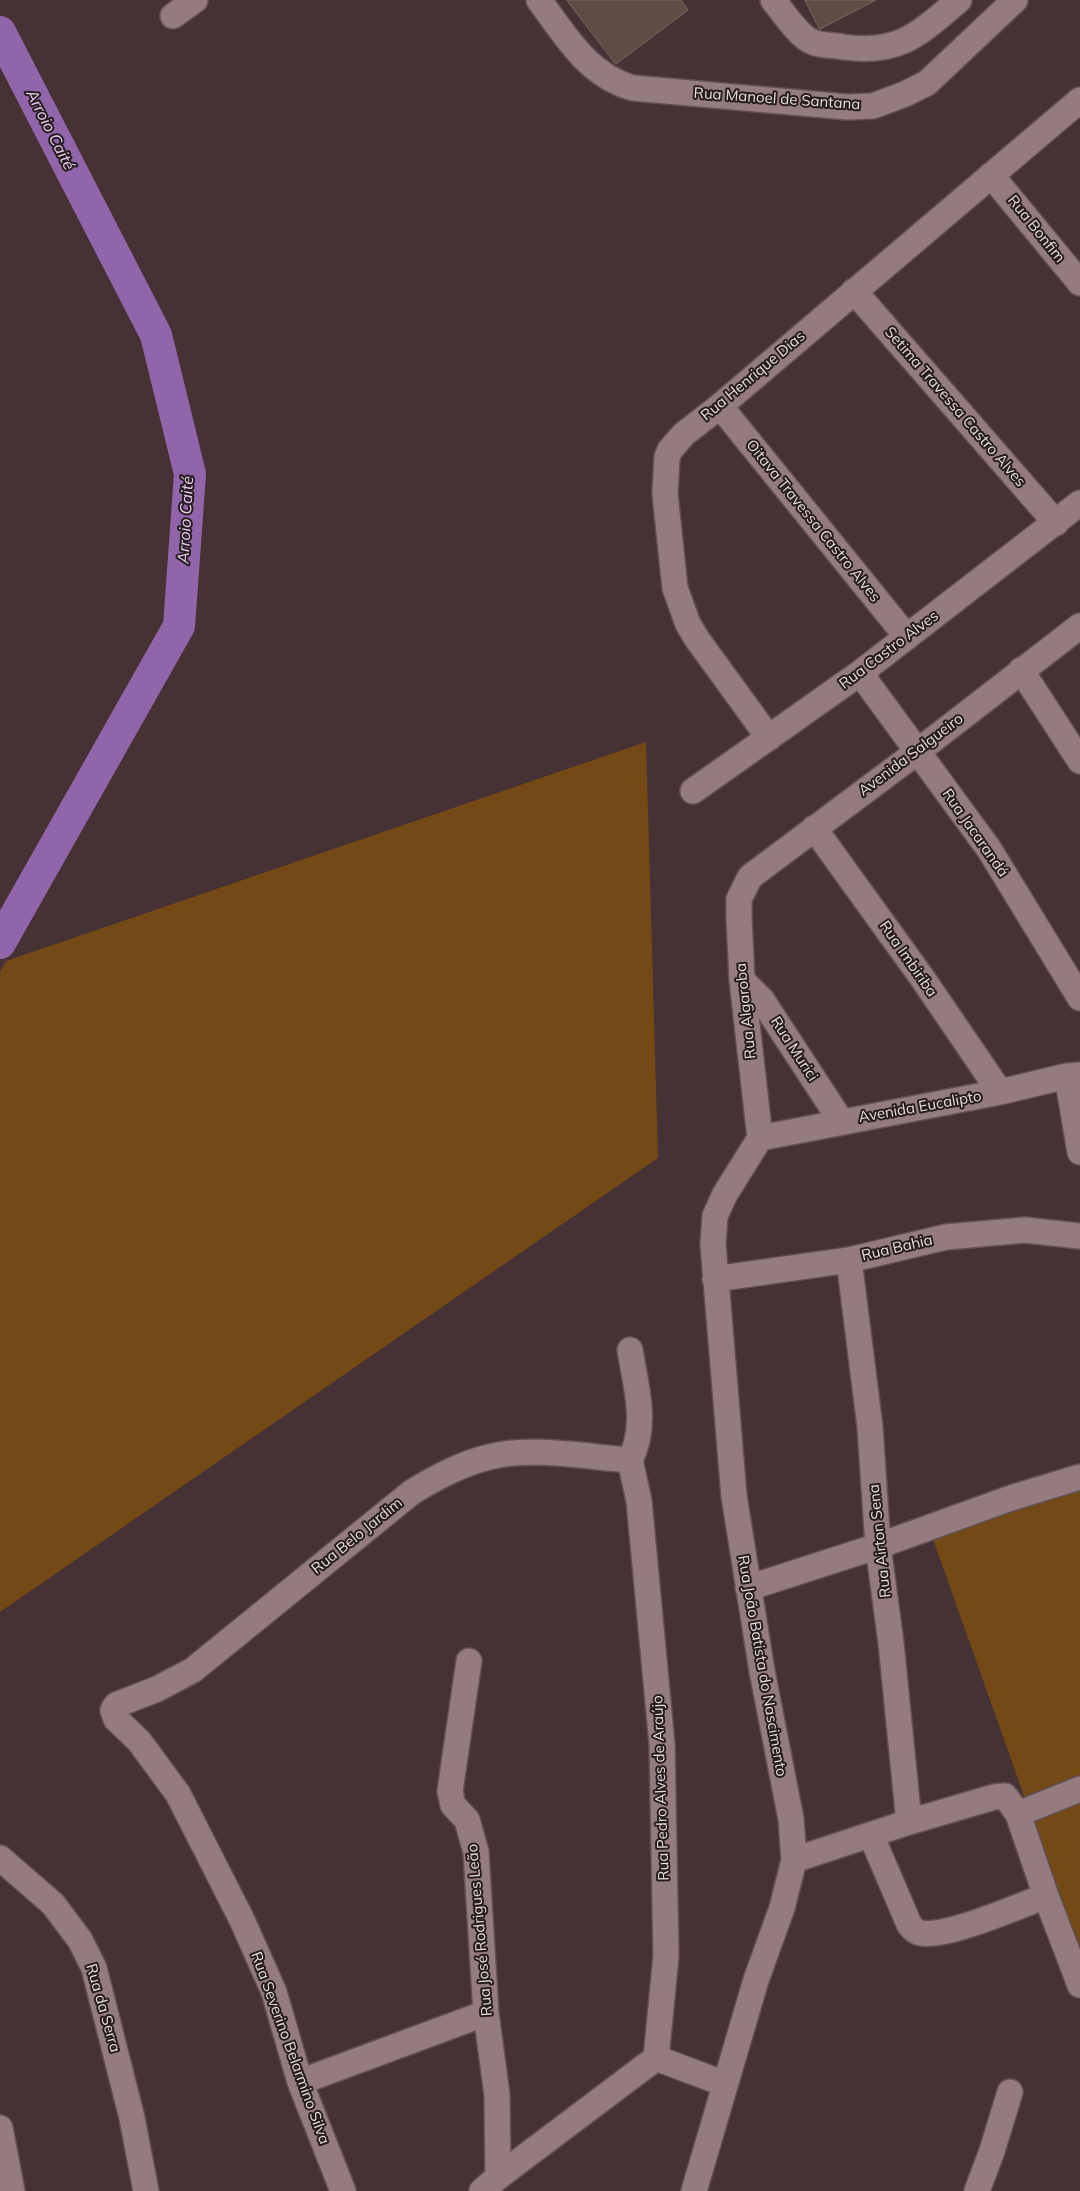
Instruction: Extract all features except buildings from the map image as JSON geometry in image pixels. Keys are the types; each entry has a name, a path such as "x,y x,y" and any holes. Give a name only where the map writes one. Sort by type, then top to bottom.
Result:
{"street":[{"path":"173,16 194,0"},
{"name":"Rua Manoel de Santana","path":"539,0 588,64 608,79 620,85 632,88 847,107 873,106 927,83 1014,0"},
{"path":"774,0 796,28 812,42 869,48 884,48 908,41 959,0"},
{"name":"Rua Henrique Dias","path":"770,738 696,640 675,588 666,494 667,457 670,450 684,434 720,406 854,290 1080,100"},
{"name":"Rua Bonfim","path":"991,175 1080,283"},
{"name":"Setima Travessa Castro Alves","path":"854,290 1056,523"},
{"name":"Oitava Travessa Castro Alves","path":"720,406 907,637"},
{"name":"Rua Castro Alves","path":"693,791 860,674 1080,504"},
{"name":"Avenida Salgueiro","path":"745,885 750,877 917,752 1080,626"},
{"path":"1021,670 1080,761"},
{"name":"Rua Jacarandá","path":"860,674 988,848 1080,998"},
{"name":"Rua Imbiriba","path":"814,828 917,971 1000,1092"},
{"name":"Rua Algaroba","path":"745,885 739,899 742,980 760,1138"},
{"name":"Rua Murici","path":"742,980 762,1000 841,1121"},
{"path":"1073,1076 1080,1152"},
{"name":"Avenida Eucalipto","path":"760,1138 1000,1092 1073,1076"},
{"name":"Rua João Batista do Nascimento","path":"694,2191 756,1980 782,1908 794,1860 790,1819 748,1588 734,1496 714,1244 716,1216 725,1194 760,1138"},
{"name":"Rua Bahia","path":"716,1279 849,1260 946,1237 1025,1230 1080,1236"},
{"name":"Rua Airton Sena","path":"849,1260 870,1427 878,1546 891,1643 909,1822"},
{"path":"630,1350 640,1407 638,1446 630,1460"},
{"name":"Rua Belo Jardim","path":"116,1705 178,1680 193,1670 412,1492 446,1472 490,1456 528,1452 630,1460"},
{"name":"Rua Pedro Alves de Araújo","path":"630,1460 639,1502 662,1744 666,1956 656,2058"},
{"path":"748,1588 878,1546 1011,1498 1080,1477"},
{"name":"Rua José Rodrigues Leão","path":"469,1661 450,1791 453,1805 466,1820 476,1852 486,2013 497,2095 490,2184"},
{"name":"Rua Severino Belarmino Silva","path":"116,1705 112,1710 114,1716 140,1741 178,1794 242,1920 274,1992 300,2082 343,2191"},
{"path":"1018,1814 1080,1789"},
{"path":"794,1860 909,1822 1000,1796 1007,1798 1018,1814 1046,1896 1080,1985"},
{"path":"871,1836 909,1924 918,1933 928,1934 967,1925 1046,1896"},
{"name":"Rua da Serra","path":"0,1858 53,1904 80,1940 94,1968 132,2118 146,2191"},
{"path":"300,2082 486,2013"},
{"path":"490,2184 656,2058 725,2084"},
{"path":"977,2191 1010,2092"},
{"path":"0,2128 12,2191"}],"shaded area":[{"path":"646,742 658,1158 0,1612 0,972 6,961"},
{"path":"1080,1487 1080,1954 933,1539"}],"waterway":[{"name":"Arroio Caité","path":"0,32 156,335 190,474 179,626 0,943"}]}
